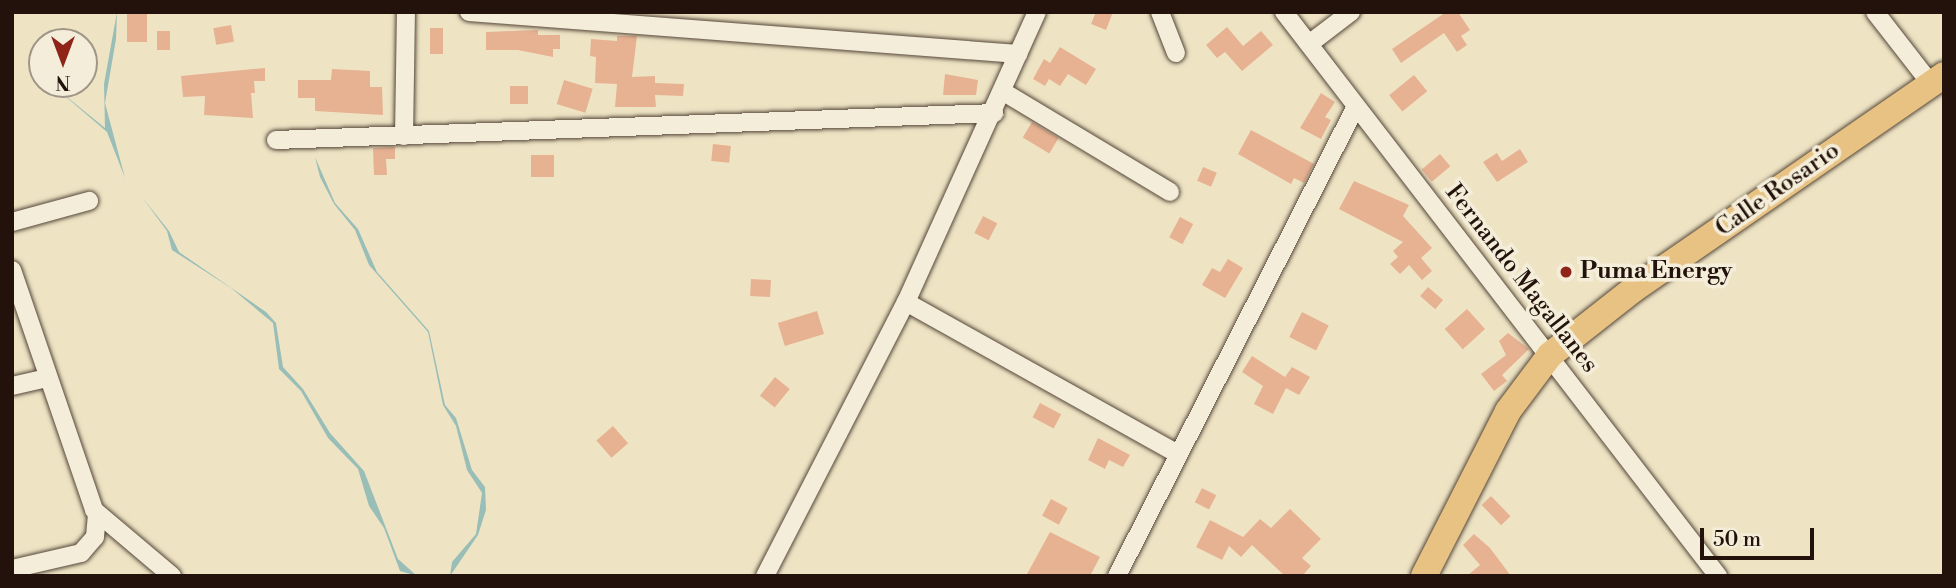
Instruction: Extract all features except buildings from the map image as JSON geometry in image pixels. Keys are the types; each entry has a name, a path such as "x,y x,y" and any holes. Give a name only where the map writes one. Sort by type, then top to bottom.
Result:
{"main road":[{"name":"Calle Rosario","path":"1424,576 1508,411 1550,355 1634,289 1938,79"}],"street":[{"path":"404,136 405,12"},
{"path":"469,12 1018,54"},
{"path":"765,576 906,302 1037,12"},
{"path":"1160,12 1176,53"},
{"name":"Fernando Magallanes","path":"1284,12 1355,108 1550,355 1718,576"},
{"path":"1309,44 1351,12"},
{"path":"1875,12 1938,79"},
{"path":"1002,91 1170,192"},
{"path":"1117,576 1355,108"},
{"path":"276,140 993,113"},
{"path":"12,222 89,201"},
{"path":"12,270 47,378 97,514 172,576"},
{"path":"906,302 1178,454"},
{"path":"12,386 47,378"},
{"path":"12,569 45,569 90,546 97,514"}],"water":[{"path":"117,12 116,39 105,103 125,178 107,132 67,98 105,128 104,84"},
{"path":"315,157 335,203 358,229 377,272 429,331 445,405 456,418 472,470 485,487 486,510 478,535 450,576 452,562 476,534 482,493 467,470 456,426 443,405 428,332 369,265 355,230 334,204 320,177"},
{"path":"142,197 169,231 179,252 266,312 276,323 283,367 303,389 330,433 364,471 398,559 417,576 400,571 384,528 369,506 358,469 328,438 301,391 279,369 273,323 231,288 172,250 167,231"}],"place":[{"name":"Puma Energy","path":"1566,272"}]}
